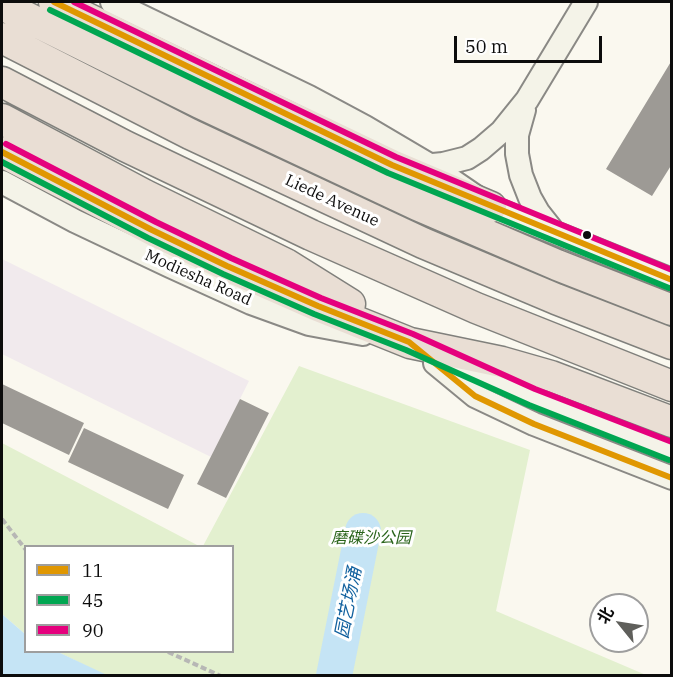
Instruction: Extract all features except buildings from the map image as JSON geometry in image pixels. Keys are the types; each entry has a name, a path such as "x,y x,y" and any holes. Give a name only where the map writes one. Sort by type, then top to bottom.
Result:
{"highway":[{"path":"54,2 392,165 491,207"},
{"path":"2,5 200,103 417,205 672,310"},
{"name":"Liede Avenue","path":"2,38 190,134 423,243 546,295 672,344"},
{"path":"2,82 125,146 311,235 476,308 672,386"},
{"path":"2,119 145,195 286,264 410,343"},
{"path":"2,152 142,225 318,306 410,343 502,362 551,376 672,422"}],"street":[{"path":"112,2 309,97 431,166 491,207 672,280"},
{"path":"392,165 443,165 467,158 481,149 502,131 527,100 586,2"},
{"path":"527,100 517,135 517,154 521,175 530,198 553,231"},
{"name":"Modiesha Road","path":"2,182 75,221 251,303 309,324 410,343 532,397 672,452"},
{"path":"410,343 475,396 534,424 672,478"}],"path":[{"path":"2,519 24,547"},
{"path":"172,653 221,675"}],"shaded area":[{"path":"2,259 249,381 211,457 2,354"}],"green space":[{"name":"磨碟沙公园","path":"299,366 530,450 496,611 589,651 589,653 594,653 646,675 107,676 60,653 234,653 234,545 204,545"},
{"path":"2,443 197,545 24,545 24,633 2,614"}],"water":[{"path":"2,614 24,633 24,653 60,653 107,675 2,675"}],"waterway":[{"name":"园艺场涌","path":"334,676 363,531"}],"transit line":[{"name":"11","path":"54,2 392,165 672,280"},
{"name":"90","path":"74,2 396,157 672,270"},
{"name":"45","path":"50,10 388,173 669,288"},
{"name":"90","path":"6,144 231,258 321,298 413,334 535,389 672,442"},
{"name":"11","path":"2,152 227,266 318,306 409,342 475,396 534,424 672,478"},
{"name":"45","path":"2,162 223,274 314,314 406,350 529,405 669,460"}]}
